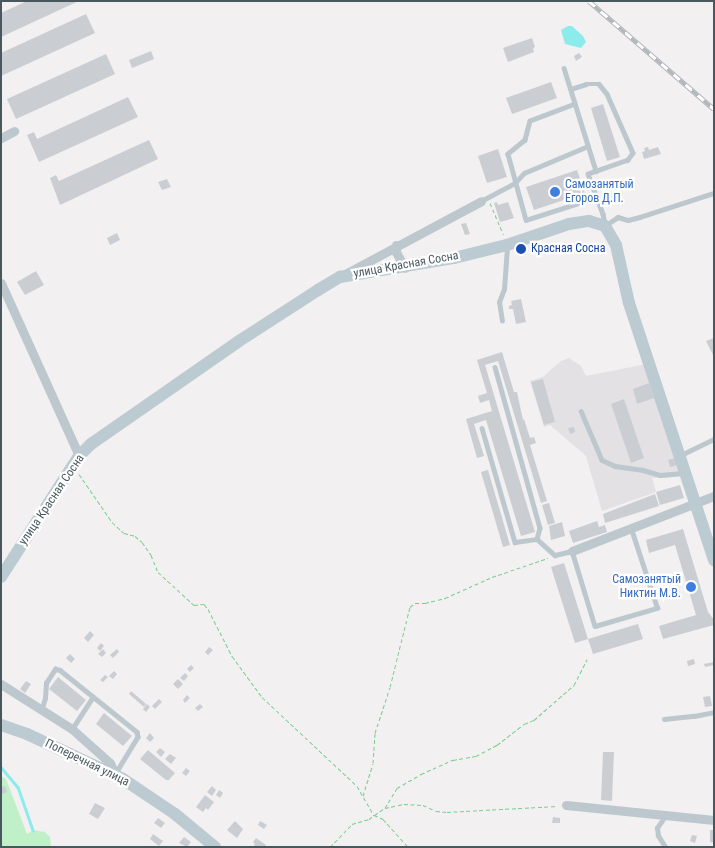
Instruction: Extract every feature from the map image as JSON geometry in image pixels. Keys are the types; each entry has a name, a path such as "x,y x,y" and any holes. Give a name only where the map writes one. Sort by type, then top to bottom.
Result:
{"street":[{"path":"1,138 14,132"},
{"path":"340,277 396,245 485,200"},
{"name":"улица Красная Сосна","path":"1,577 75,461 91,444 239,341 340,277 405,268 507,245 569,224 589,222 605,226"},
{"path":"605,226 616,245 629,303 696,503 712,544 714,560"},
{"path":"396,245 396,252 405,268"},
{"path":"1,283 75,461"},
{"path":"572,551 714,496"},
{"path":"1,684 42,708 72,729 110,763 115,774"},
{"name":"Поперечная улица","path":"1,725 27,734 115,774 175,814 215,847"},
{"path":"77,756 80,738"},
{"path":"566,805 714,820"}],"lane":[{"path":"564,68 596,171"},
{"path":"570,89 586,84 599,84 607,94 632,152 628,160 588,174 603,214 605,226"},
{"path":"575,104 530,121 525,140 508,154 526,220 597,197"},
{"path":"485,200 515,183 524,173 588,146"},
{"path":"605,226 610,220 618,217 628,220 714,193"},
{"path":"502,321 499,302 504,290 507,245"},
{"path":"495,367 540,528 537,539"},
{"path":"581,412 602,460 615,466 643,470 660,475 686,473"},
{"path":"482,428 515,542 537,539 555,555 572,551 595,626 657,608 631,528"},
{"path":"681,455 714,439"},
{"path":"42,708 46,683 55,669 60,670 138,732 138,737 115,774"},
{"path":"72,729 92,697"},
{"path":"664,719 714,712"},
{"path":"665,816 657,828 658,836 665,847"}],"path":[{"path":"485,200 507,245"},
{"path":"75,461 80,475 112,522 124,533 135,536 142,542 151,555 158,572 194,605 204,604 208,609 232,656 262,697 357,786 374,815 383,819 408,847"},
{"path":"363,796 373,763 375,733 390,687 410,606 415,603 425,603 445,598 492,577 555,555"},
{"path":"385,808 397,788 421,774 453,760 476,756 497,745 524,724 534,720 574,685 587,659"},
{"path":"330,847 352,824 385,808 404,804 423,805 436,811 447,812 566,805"}],"shaded area":[{"path":"569,358 581,366 586,376 647,364 682,469 679,477 652,478 656,492 602,511 586,456 550,425 544,427 530,381 543,377 561,361"}],"green space":[{"path":"1,776 6,779 27,834 33,830 45,832 50,837 51,847 1,847"}],"water":[{"path":"572,26 583,36 586,42 581,48 565,44 561,30"}],"building":[{"path":"27,1 79,1 1,37 1,13"},
{"path":"86,14 95,33 1,76 1,53"},
{"path":"532,38 535,47 533,48 534,52 508,62 503,48"},
{"path":"151,51 154,59 132,68 129,60"},
{"path":"579,53 582,57 576,61 574,56"},
{"path":"106,54 115,74 16,119 7,99"},
{"path":"551,82 557,98 512,114 506,98"},
{"path":"128,97 138,117 39,162 27,135 34,132 37,139"},
{"path":"603,104 620,157 607,161 591,108"},
{"path":"149,140 158,159 60,205 50,178 56,175 59,181"},
{"path":"648,147 649,150 658,147 661,154 644,159 642,152 645,151 644,148"},
{"path":"498,149 507,177 487,183 478,156"},
{"path":"577,170 585,193 534,210 526,187"},
{"path":"167,179 171,187 162,190 158,182"},
{"path":"497,202 498,205 508,202 514,218 500,222 494,203"},
{"path":"466,223 470,234 465,235 461,224"},
{"path":"117,233 120,240 110,245 107,238"},
{"path":"36,271 44,285 25,295 17,282"},
{"path":"521,299 526,322 516,324 513,309 509,309 509,306 512,305 511,301"},
{"path":"714,338 714,357 706,341"},
{"path":"502,352 514,392 517,392 523,420 530,438 534,437 536,443 530,445 547,501 541,503 498,361 485,365 535,532 521,536 486,420 474,424 484,456 477,458 466,419 492,411 489,400 480,403 478,396 487,393 477,360"},
{"path":"543,379 555,422 544,425 531,382"},
{"path":"649,383 654,398 637,404 633,389"},
{"path":"624,399 644,458 631,463 611,404"},
{"path":"574,427 575,432 570,434 568,428"},
{"path":"675,458 678,465 670,467 668,460"},
{"path":"488,470 510,545 503,547 481,472"},
{"path":"680,485 684,498 660,505 656,492"},
{"path":"655,494 659,506 605,523 603,514"},
{"path":"549,503 555,523 548,525 542,505"},
{"path":"597,521 599,527 605,525 607,532 573,543 569,531"},
{"path":"562,522 565,536 551,540 549,526"},
{"path":"683,529 708,612 714,620 714,625 663,639 659,626 696,615 675,545 649,553 646,540"},
{"path":"564,563 588,639 575,643 551,567"},
{"path":"638,624 643,639 593,654 588,639"},
{"path":"90,631 94,635 88,642 84,638"},
{"path":"101,643 104,646 100,651 97,648"},
{"path":"209,647 213,650 208,655 205,652"},
{"path":"103,649 106,653 102,657 98,654"},
{"path":"117,649 119,652 113,658 110,655"},
{"path":"70,654 75,659 71,663 66,658"},
{"path":"694,659 695,664 688,666 687,661"},
{"path":"714,662 714,665 705,667 704,664"},
{"path":"191,665 194,668 190,672 187,669"},
{"path":"114,671 117,674 113,679 109,676"},
{"path":"185,673 188,676 184,681 180,678"},
{"path":"105,675 108,677 103,682 100,680"},
{"path":"58,677 86,700 77,711 49,689"},
{"path":"178,679 183,684 178,689 173,684"},
{"path":"26,681 31,684 25,693 20,689"},
{"path":"131,691 146,704 144,707 129,694"},
{"path":"187,695 190,698 185,703 183,700"},
{"path":"710,696 712,706 705,707 703,697"},
{"path":"159,699 162,702 155,709 152,706"},
{"path":"147,704 150,707 146,712 143,709"},
{"path":"200,704 203,707 198,711 195,708"},
{"path":"104,713 132,736 123,746 96,724"},
{"path":"150,733 154,738 150,742 146,738"},
{"path":"160,748 165,752 161,757 156,752"},
{"path":"148,750 175,773 169,780 166,780 140,759"},
{"path":"603,752 614,752 612,801 601,800"},
{"path":"170,754 176,758 171,764 165,759"},
{"path":"186,768 190,771 186,776 182,773"},
{"path":"5,786 7,792 2,794 1,787"},
{"path":"212,786 216,790 212,796 207,792"},
{"path":"219,790 223,793 220,798 216,795"},
{"path":"205,795 214,802 208,810 206,808 203,812 196,807"},
{"path":"95,803 105,808 98,819 89,814"},
{"path":"553,817 560,818 560,823 552,823"},
{"path":"158,818 165,823 161,828 154,823"},
{"path":"235,821 243,829 237,838 227,830"},
{"path":"260,821 267,825 264,829 258,825"},
{"path":"710,830 714,830 714,843 710,842"},
{"path":"153,834 163,841 159,846 150,839"},
{"path":"692,835 697,836 695,843 690,841"},
{"path":"184,837 191,842 187,847 179,843"},
{"path":"256,838 266,845 265,847 253,847 255,844 253,842"}],"waterway":[{"path":"1,767 18,787 33,830"}],"railway":[{"path":"589,1 714,109"}],"place":[{"name":"Самозанятый Егоров Д.П.","path":"555,192"},
{"name":"Красная Сосна","path":"521,249"},
{"name":"Самозанятый Никтин М.В.","path":"691,587"}]}
